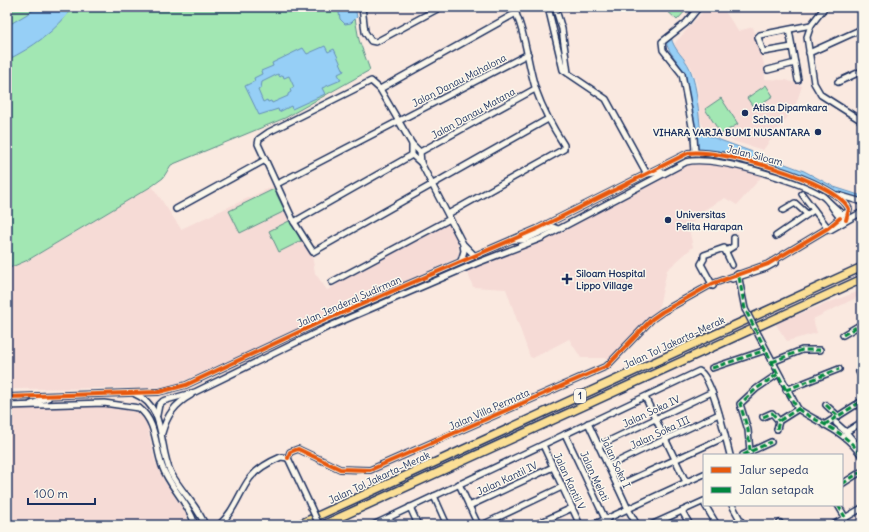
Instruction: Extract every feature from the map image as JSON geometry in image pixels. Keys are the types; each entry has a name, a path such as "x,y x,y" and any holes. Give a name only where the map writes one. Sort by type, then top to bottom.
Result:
{"highway":[{"name":"Jalan Tol Jakarta–Merak","path":"298,525 862,267"},
{"name":"Jalan Tol Jakarta–Merak","path":"323,525 862,278"}],"street":[{"path":"362,7 365,32 371,41 376,42 441,7"},
{"path":"332,282 563,151 564,145 548,119 535,89 528,54 513,7"},
{"path":"548,7 563,70 606,99 647,174 664,172"},
{"path":"555,7 562,28 568,73"},
{"path":"695,152 694,137 682,74 664,50 662,42 686,23 699,7"},
{"path":"824,7 811,25 807,37 814,83 818,92 862,121"},
{"path":"380,89 516,13"},
{"path":"792,46 763,52 759,36 811,25"},
{"path":"789,30 798,80"},
{"path":"809,53 862,30"},
{"name":"Jalan Danau Mahalona","path":"277,184 528,54"},
{"path":"768,70 795,64"},
{"path":"838,82 862,71"},
{"path":"421,163 420,152 412,144 380,89 374,82 369,81 269,132 260,139 258,144 294,222 313,252 548,119"},
{"name":"Jalan Danau Matana","path":"420,152 535,89"},
{"path":"412,144 412,155 421,163 463,244 475,256"},
{"name":"Jalan Siloam","path":"682,155 695,152 749,160 776,168 829,192 847,204 848,212"},
{"path":"294,222 412,155"},
{"name":"Jalan Jenderal Sudirman","path":"7,397 159,392 186,386 316,324 537,229 682,155"},
{"path":"176,208 265,160"},
{"name":"Jalan Jenderal Sudirman","path":"161,402 195,392 328,327 470,266 542,238 664,172 686,162 702,160 781,178 819,193 828,201 834,212 840,218"},
{"path":"829,192 862,202"},
{"path":"802,194 828,228"},
{"path":"828,201 842,214 848,212"},
{"path":"783,210 795,203 807,214"},
{"path":"776,236 814,210"},
{"path":"840,218 846,220 848,212"},
{"name":"Jalan Villa Permata","path":"738,275 769,267 846,220 862,212"},
{"name":"Jalan Villa Permata","path":"290,452 298,449 340,469 370,470 607,366 652,320 676,304 712,285 768,264 828,228 840,218"},
{"path":"511,240 524,240 553,227 558,229"},
{"path":"726,251 734,246 734,238"},
{"path":"461,262 464,251 463,244"},
{"path":"712,285 701,264 704,260 704,256 722,248 726,251 732,265"},
{"path":"738,275 745,309 786,390 798,409 843,434 862,456"},
{"path":"843,335 861,325"},
{"path":"712,368 766,350"},
{"path":"772,362 802,350 820,350"},
{"path":"786,390 839,368"},
{"path":"373,525 700,371 704,373 712,392 730,454"},
{"path":"750,451 748,430 740,404 756,389 778,374"},
{"path":"157,415 161,402 158,397 159,392"},
{"path":"161,436 171,410 195,392"},
{"name":"Jalan Soka IV","path":"598,446 712,392"},
{"path":"133,393 149,404 157,415 170,472 179,487 195,505 205,525"},
{"path":"27,405 54,396"},
{"path":"645,397 686,482"},
{"path":"824,424 862,401"},
{"path":"7,406 104,403 135,406 147,416 154,431 162,468 174,490 190,510 195,525"},
{"path":"826,405 838,416"},
{"path":"777,428 779,421 798,409"},
{"path":"763,417 772,413 779,421"},
{"name":"Jalan Soka III","path":"608,466 719,414"},
{"path":"846,432 862,422"},
{"name":"Jalan Soka I","path":"588,424 637,525"},
{"path":"836,424 846,432 862,450"},
{"name":"Jalan Melati","path":"565,434 608,525"},
{"path":"617,486 725,437"},
{"path":"745,454 771,442"},
{"name":"Jalan Kantil V","path":"543,444 580,525"},
{"path":"219,525 225,520 239,500 250,479 262,467 290,452"},
{"path":"290,452 288,458 318,525"},
{"path":"281,457 288,458"},
{"name":"Jalan Kantil IV","path":"469,506 553,467"},
{"path":"843,483 862,471"},
{"path":"593,525 703,474"},
{"path":"459,484 478,525"},
{"path":"482,525 562,487"},
{"path":"434,496 447,525"},
{"path":"651,525 663,523 682,511 703,503"},
{"path":"706,506 716,525"},
{"path":"732,506 742,525"},
{"path":"839,506 845,518"},
{"path":"410,507 418,525"},
{"path":"535,525 572,508"},
{"path":"833,525 862,508"},
{"path":"682,511 690,525"}],"shaded area":[{"path":"707,7 722,7 738,31 753,27 764,64 765,79 786,80 802,86 795,107 763,150 706,133 700,119 697,85 691,67 675,47 675,43"},
{"name":"Siloam Hospital Lippo Village","path":"709,163 763,175 737,205 725,198 700,212 702,216 688,225 693,247 667,270 658,311 609,358 581,358 569,339 533,358 530,357 506,289 473,287 467,271 544,240 689,165"},
{"path":"276,185 311,250 315,273 327,290 337,285 336,283 449,223 456,230 459,255 455,259 179,383 163,387 142,388 7,389 7,269 28,260 152,186 181,229"},
{"path":"862,290 858,297 813,319 817,333 787,341 775,323"},
{"path":"96,406 131,408 139,413 146,421 155,461 165,482 186,513 188,525 7,525 7,409"}],"green space":[{"path":"7,7 353,7 359,40 370,70 285,118 171,165 163,178 152,186 28,260 7,269"},
{"path":"663,7 689,7 677,20"},
{"path":"689,7 696,7 694,10"},
{"path":"766,85 773,96 754,108 747,98"},
{"path":"721,98 738,124 721,134 705,109"},
{"path":"274,189 285,211 240,233 229,211"},
{"path":"291,220 301,241 279,252 269,231"}],"water":[{"path":"39,7 73,7 52,31 26,50 7,60 7,26"},
{"path":"338,7 355,7 357,17 351,23 345,24 340,19"},
{"path":"671,37 672,42 688,65 693,77 701,133 804,171 834,187 862,196 862,201 853,200 833,193 783,169 740,158 696,151 686,82 679,65 667,46 666,41"},
{"path":"325,46 328,52 334,49 344,71 338,74 341,80 322,88 325,94 292,109 291,106 279,112 278,109 259,115 245,86 255,81 254,78 262,74 261,71 273,66 272,63 303,48 307,54","holes":["278,74 280,77 283,75 284,78 289,76 294,87 290,89 291,92 288,96 272,103 271,101 268,102 267,100 263,102 258,90 261,88 262,82"]}],"marked path":[{"path":"739,277 745,309 786,390 798,409 779,421 777,429"},
{"path":"843,335 860,325"},
{"path":"712,368 766,350"},
{"path":"772,362 802,350 820,350"},
{"path":"786,390 839,369"},
{"path":"859,372 862,377"},
{"path":"750,451 748,430 740,404 756,389 778,374"},
{"path":"824,425 862,401"},
{"path":"826,405 838,416"},
{"path":"798,409 840,434 848,440 862,456"},
{"path":"763,417 772,413 779,421"},
{"path":"745,454 771,442"},
{"path":"843,483 862,471"},
{"path":"839,506 845,517"}],"cycle path":[{"path":"7,397 159,392 186,385 316,324 537,229 688,153 703,153 749,161 801,178 840,198 849,209 846,220"},
{"path":"288,458 290,452 298,449 340,469 370,470 607,366 652,319 662,312 712,284 768,264 828,228 840,218"}],"place":[{"name":"Atisa Dipamkara School","path":"745,113"},
{"name":"VIHARA VARJA BUMI NUSANTARA","path":"818,132"},
{"name":"Universitas Pelita Harapan","path":"668,220"},
{"name":"Siloam Hospital Lippo Village","path":"567,279"}]}
